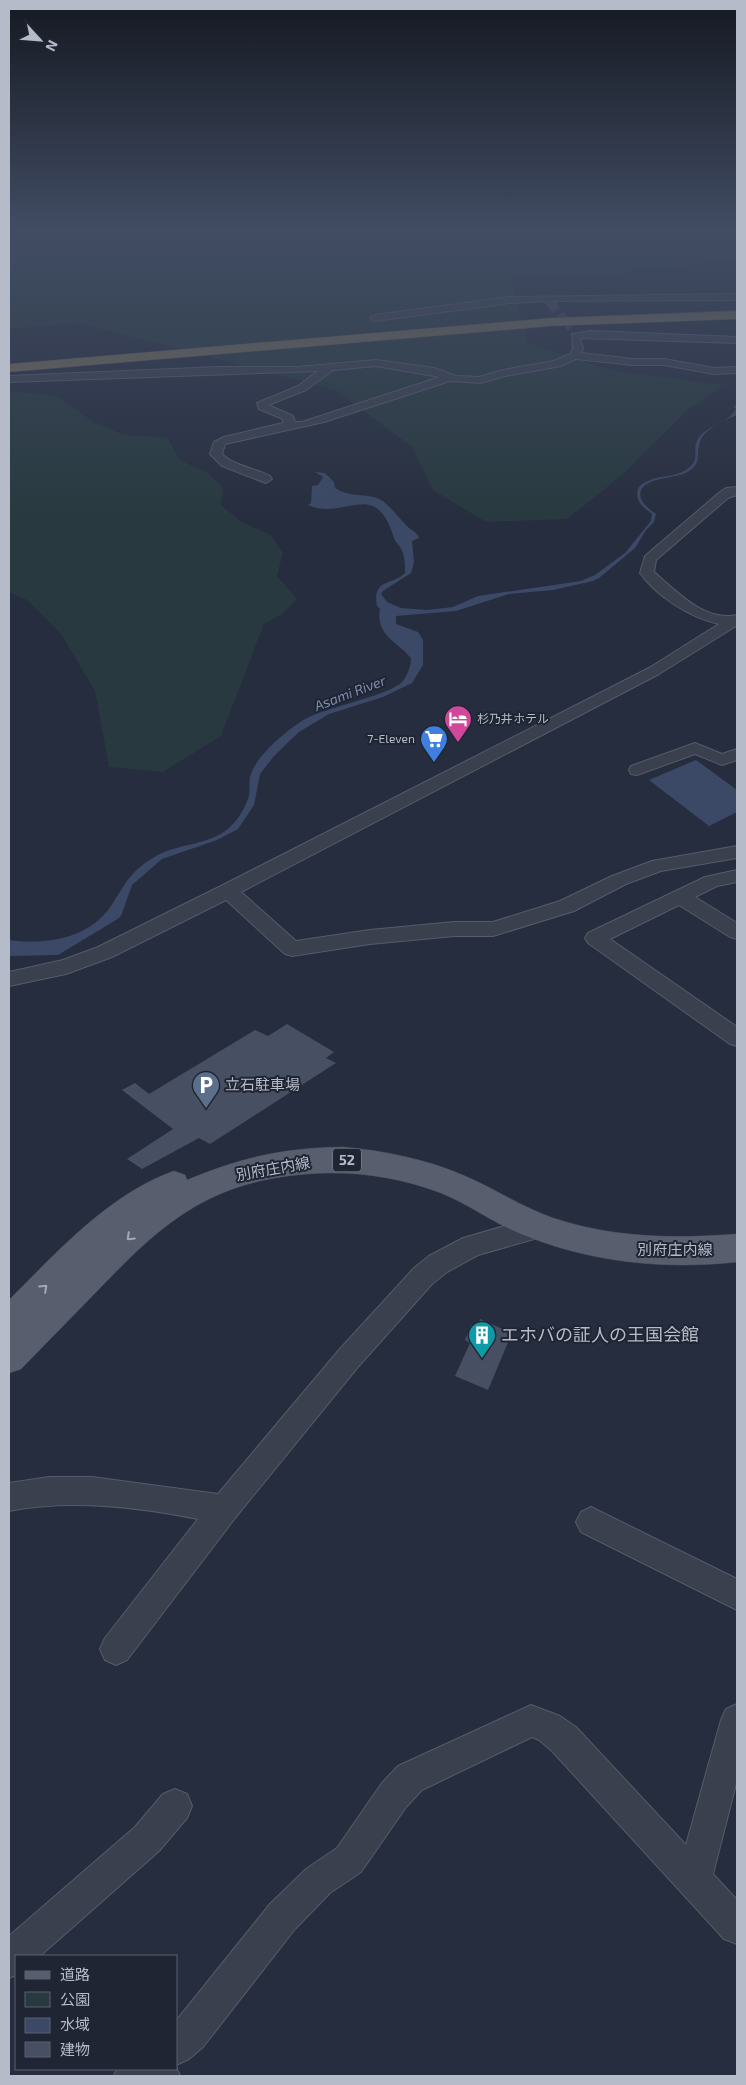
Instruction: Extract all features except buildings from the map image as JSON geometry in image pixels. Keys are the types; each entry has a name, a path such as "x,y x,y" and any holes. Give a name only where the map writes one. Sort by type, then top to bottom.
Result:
{"highway":[{"path":"162,342 344,328"},
{"path":"9,368 478,328"}],"main road":[{"name":"別府庄内線","path":"9,1322 80,1255 146,1200 201,1172 268,1152 330,1146 392,1151 425,1158 458,1170 546,1212 604,1229 666,1235 737,1232"},
{"name":"別府庄内線","path":"9,1357 136,1232 166,1208 188,1194 238,1174 290,1163 343,1160 396,1167 452,1184 539,1227 571,1239 631,1251 688,1253 737,1248"}],"street":[{"path":"574,356 578,349 573,332 737,340"},
{"path":"9,379 219,370 329,368 376,363 434,371 450,377 480,380 503,372 557,364 574,356 600,357 633,362 664,362 714,371 737,370"},
{"path":"289,425 289,418 281,413 263,408 262,403 302,388 329,368"},
{"path":"266,479 248,470 233,467 222,462 216,454 220,442 231,438 274,431 289,425 302,425 320,420 450,377"},
{"path":"734,621 706,617 680,602 647,573 646,569 650,559 682,529 724,495 730,491 737,491"},
{"path":"9,979 86,960 228,892 654,671 734,621"},
{"path":"637,770 695,748 722,760 737,754"},
{"path":"228,892 292,950 370,937 454,929 493,929 567,906 620,880 658,865 737,852"},
{"path":"732,1029 595,938 712,882 737,876"},
{"path":"681,897 737,932"},
{"path":"116,1649 226,1508 348,1359 423,1276 438,1264 472,1246 539,1227"},
{"path":"9,1497 51,1492 110,1494 226,1508"},
{"path":"591,1522 737,1594"},
{"path":"694,1878 737,1720"},
{"path":"178,2044 190,2034 267,1936 296,1904 318,1881 341,1868 349,1860 394,1795 410,1778 523,1723 531,1721 540,1723 564,1738 737,1926"},
{"path":"9,1960 147,1839 174,1806"}],"green space":[{"path":"99,328 524,328 528,343 610,370 723,385 686,411 621,476 567,519 486,522 433,490 412,447 336,390"},
{"path":"9,391 57,396 95,423 124,435 168,438 180,460 208,473 223,487 221,505 242,522 271,535 283,553 277,576 297,599 281,615 264,624 221,736 163,772 109,767 95,691 61,634 27,600 9,592"}],"water":[{"path":"737,404 737,415 722,422 733,413 736,408 733,407"},
{"path":"719,424 702,437 698,459 693,468 681,475 654,481 642,488 641,499 656,514 654,522 646,530 635,548 599,578 553,590 509,594 456,611 396,616 396,624 418,632 423,640 423,665 412,683 383,697 329,714 299,732 274,756 260,774 254,805 238,829 217,840 162,859 132,885 121,916 116,920 58,955 9,956 9,940 51,940 79,933 102,917 134,873 147,862 175,848 206,840 224,832 237,819 246,804 249,796 250,777 258,760 282,736 307,718 385,692 402,682 406,677 411,658 384,632 379,618 380,609 377,606 376,597 380,587 405,573 402,550 395,540 386,519 378,509 368,505 322,509 308,505 311,503 312,486 318,485 323,477 315,472 325,473 334,482 335,488 339,491 378,498 391,508 418,536 419,538 412,541 414,562 411,573 383,591 381,594 387,602 401,608 427,610 453,607 478,596 581,581 595,575 625,553 651,521 652,514 642,506 638,499 637,492 639,487 650,480 674,475 686,470 694,463 698,439 705,431"},
{"path":"696,760 737,790 737,812 709,826 649,780"}],"place":[{"name":"杉乃井ホテル","path":"458,743"},
{"name":"7-Eleven","path":"434,763"},
{"name":"立石駐車場","path":"206,1109"},
{"name":"エホバの証人の王国会館","path":"482,1359"}],"water label":[{"name":"Asami River","path":"350,693"}]}
